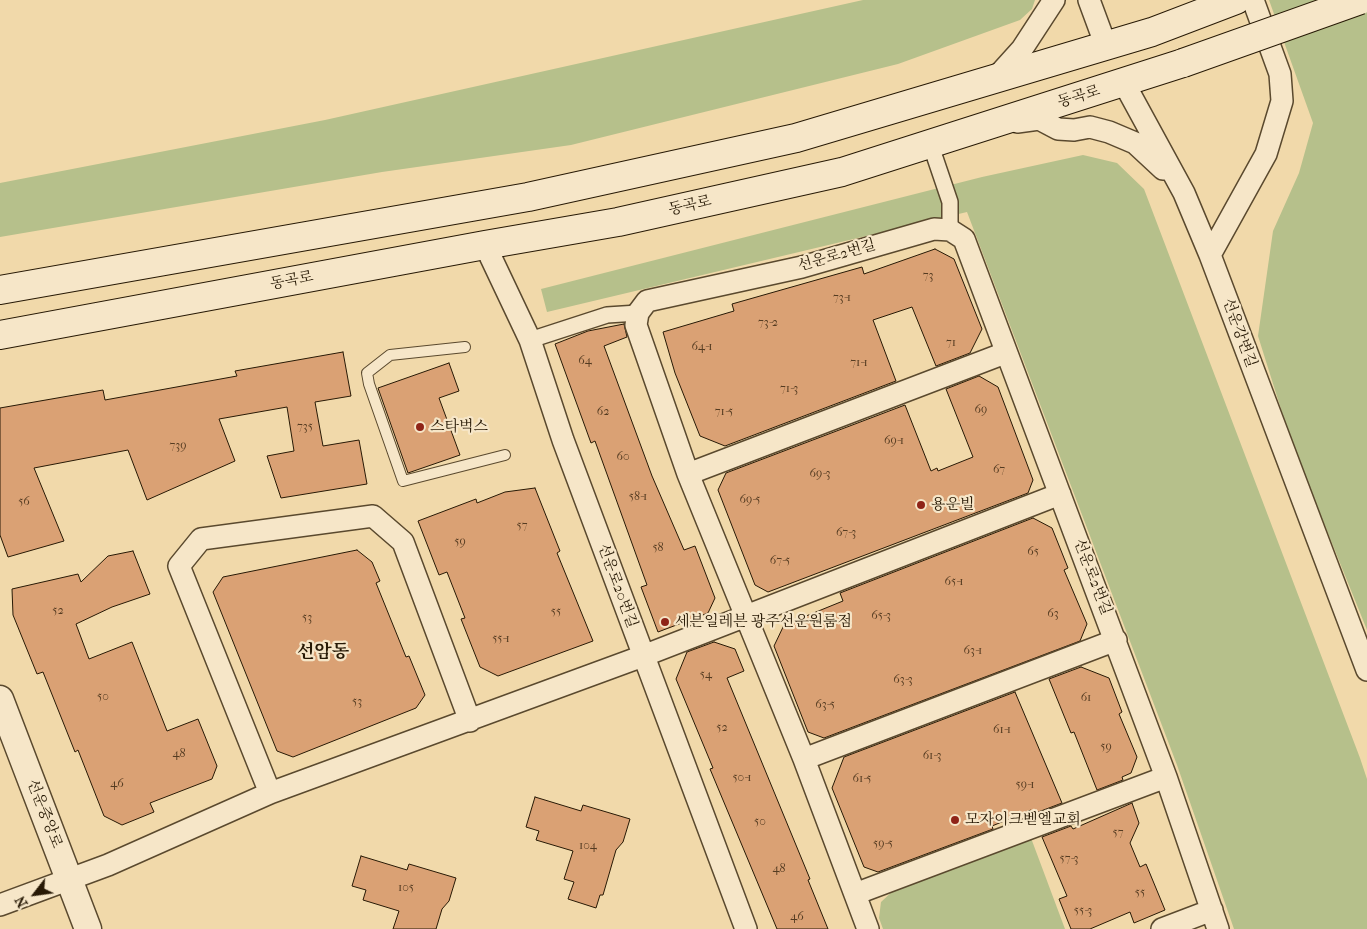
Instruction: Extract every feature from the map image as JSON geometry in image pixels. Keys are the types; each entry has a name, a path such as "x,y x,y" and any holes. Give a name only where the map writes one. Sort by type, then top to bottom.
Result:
{"main road":[{"path":"0,290 538,195 796,138 1152,32 1236,0"},
{"name":"동곡로","path":"0,335 618,222 842,172 973,129 1124,84 1360,0"}],"street":[{"path":"994,80 1022,49 1054,0"},
{"path":"1089,0 1106,46"},
{"path":"1210,255 1266,154 1282,101 1280,74 1253,0"},
{"path":"1124,84 1184,194"},
{"path":"973,129 1039,119 1058,129 1074,130 1090,127 1109,132 1135,143 1153,157 1184,194"},
{"path":"930,143 950,202 950,230"},
{"name":"선운강변길","path":"1184,194 1210,255 1367,670"},
{"name":"선운로2번길","path":"638,313 647,302 802,267 934,229 950,230 964,240 1005,353 1116,640 1215,920"},
{"name":"선운로20번길","path":"485,245 530,340 563,440 746,929"},
{"path":"530,340 607,315 638,313 636,325 688,474 804,759 868,929"},
{"path":"688,474 1005,353"},
{"path":"0,906 108,865 270,793 643,656 1060,494"},
{"path":"270,793 179,566 201,539 373,516 403,542 470,721"},
{"path":"804,759 1116,640"},
{"name":"선운중앙로","path":"0,699 88,929"},
{"path":"855,894 1166,777"},
{"path":"1162,929 1215,920"}],"lane":[{"path":"465,347 390,355 367,373 369,384 404,481 504,455"}],"green space":[{"path":"863,0 1035,0 1032,9 1020,20 898,64 571,145 382,172 0,237 0,183 325,120"},
{"path":"1269,0 1367,0 1367,630 1292,444 1258,336 1273,231 1299,173 1313,123"},
{"path":"1083,155 1117,163 1144,189 1360,758 1367,779 1367,929 1234,929 1177,765 967,212 547,312 541,289 982,177"},
{"path":"1031,838 1065,929 883,929 879,918 881,902 896,888"}],"building":[{"path":"935,249 954,259 982,329 970,353 936,366 912,307 873,320 896,381 725,446 700,436 675,373 663,332 734,311 732,304 862,267 864,274"},
{"path":"624,324 627,337 604,346 652,476 684,550 695,546 715,598 708,613 658,632 641,587 647,585 595,441 591,443 555,344 588,331"},
{"path":"343,352 351,396 315,402 323,446 359,440 367,484 281,498 267,456 294,451 287,407 219,419 235,461 147,500 128,450 34,468 64,541 8,557 0,535 0,408 103,390 105,400 237,376 235,371"},
{"name":"스타벅스","path":"449,363 459,391 439,398 460,455 408,473 378,388"},
{"path":"979,376 998,387 1033,480 1028,493 768,592 755,585 718,490 726,473 905,405 931,471 937,468 938,471 973,457 946,389"},
{"path":"535,488 560,551 557,553 593,641 498,676 480,667 461,619 465,618 447,572 439,575 418,521 476,499 477,503 505,492"},
{"path":"1033,518 1052,528 1068,568 1064,570 1087,624 1080,641 824,738 808,732 774,646 784,625 843,601 840,593"},
{"path":"357,550 372,562 380,581 376,583 406,657 409,656 425,695 416,708 293,757 277,751 213,592 223,577"},
{"path":"133,551 150,594 112,607 76,624 89,659 132,642 167,731 198,719 217,766 212,779 150,803 154,812 122,825 104,816 78,750 75,752 43,672 37,674 13,615 12,589 78,574 81,582 108,556"},
{"path":"714,642 735,649 744,671 727,678 810,879 808,880 828,929 777,929 710,769 713,768 676,679 687,652"},
{"path":"1081,667 1109,678 1122,712 1119,714 1137,757 1131,773 1122,777 1123,780 1097,790 1074,732 1071,733 1049,679"},
{"path":"1015,692 1062,803 1033,814 1031,810 992,826 993,829 878,872 864,867 832,788 844,757"},
{"path":"535,797 581,811 583,805 630,819 623,842 616,850 603,895 600,895 596,908 568,899 574,882 564,879 573,851 536,840 539,831 526,827"},
{"path":"1132,803 1139,823 1130,843 1140,867 1146,864 1165,910 1134,923 1130,912 1090,929 1071,929 1059,899 1067,896 1042,837 1071,826 1073,829"},
{"path":"361,856 407,870 409,864 456,878 449,901 442,909 436,929 393,929 399,911 363,900 366,890 352,886"}],"place":[{"name":"스타벅스","path":"420,427"},
{"name":"용운빌","path":"921,505"},
{"name":"세븐일레븐 광주선운원룸점","path":"665,622"},
{"name":"모자이크벧엘교회","path":"955,820"}],"district":[{"name":"선암동","path":"323,653"}]}
